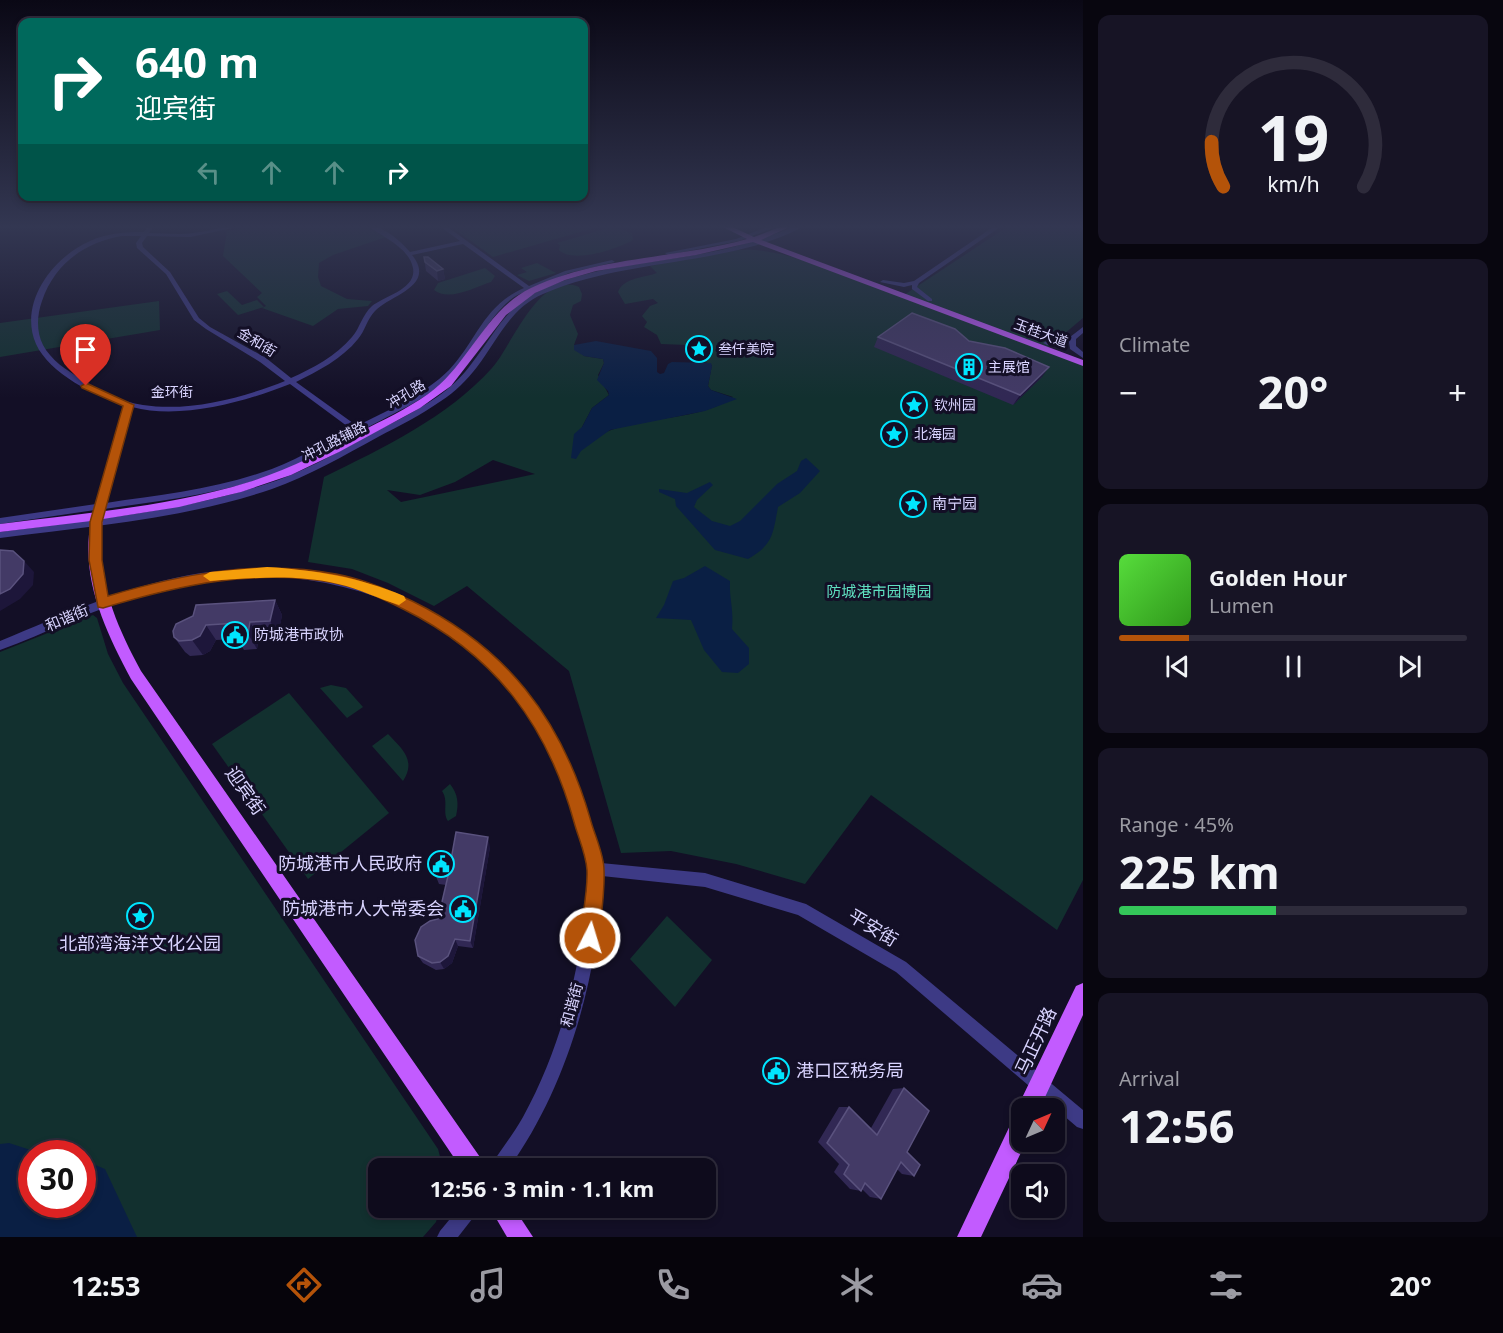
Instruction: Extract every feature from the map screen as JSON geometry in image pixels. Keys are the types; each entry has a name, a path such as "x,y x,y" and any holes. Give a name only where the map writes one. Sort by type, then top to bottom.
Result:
{"main road":[{"name":"冲孔路","path":"0,528 98,515 238,489 308,468 413,404 435,394 463,374 465,361 480,337 501,315 532,291 553,283"},
{"name":"玉桂大道","path":"876,283 1083,363"},
{"name":"玉桂大道","path":"885,283 927,302 1083,356"},
{"name":"迎宾街","path":"98,515 96,560 103,603 114,634 136,675 467,1158"},
{"name":"马正开路","path":"1034,1098 1083,993"},
{"path":"969,1237 1011,1148"},
{"path":"508,1218 521,1237"}],"street":[{"name":"金环街","path":"45,283 34,305 32,323 42,349 64,373 80,383 129,405 189,407 240,399 291,381 331,358 356,337 370,311 412,283"},
{"name":"金和街","path":"174,283 196,319 264,360 329,411 365,434"},
{"path":"521,283 532,291"},
{"name":"冲孔路辅路","path":"192,496 264,475 365,434 442,397 508,316 532,291 545,283"},
{"name":"冲孔路辅路","path":"532,291 561,283"},
{"path":"887,283 898,285 912,283"},
{"path":"916,283 914,288 927,302"},
{"path":"1047,343 1072,339 1083,329"},
{"path":"1072,339 1073,346 1083,356"},
{"path":"413,404 465,361"},
{"name":"迎宾街","path":"98,515 129,405"},
{"name":"冲孔路辅路","path":"0,521 98,515 208,504 270,486 308,468"},
{"name":"冲孔路辅路","path":"0,535 98,515"},
{"name":"和谐街","path":"0,646 103,603 160,586 199,578 267,572 336,579 376,590 432,617 459,634 488,658 514,687 546,730 575,796 596,869 590,938 561,1050 530,1122 506,1158"},
{"name":"平安街","path":"596,869 705,880 801,909 900,967 1083,1121"},
{"path":"446,1237 462,1218"}],"green space":[{"path":"251,283 320,283 321,286 347,299 372,301 368,306 338,309 313,326 262,308 266,306 257,297 262,293"},
{"path":"438,283 489,283 447,295 434,290"},
{"name":"防城港市园博园","path":"625,283 865,283 901,297 923,283 1083,283 1083,318 1045,350 1083,365 1083,880 1057,930 871,795 805,884 736,864 671,851 621,853 569,671 467,586 434,606 388,583 352,569 308,562 324,477 414,430 475,386 500,358 528,313 551,289 565,285 579,287 582,294 581,301 573,305 570,315 578,334 574,345 584,356 603,359 604,363 598,375 609,395 592,408 582,427 575,459 589,443 606,432 627,425 694,413 715,407 733,397 711,390 708,386 712,365 696,358 693,349 688,345 661,344 657,335 644,327 647,322 642,316 650,306 658,303 653,299 625,304 618,292","holes":["493,460 535,474 401,502 387,490 420,495 455,482"]},
{"path":"227,291 242,305 257,300 264,307 238,315 217,294"},
{"path":"159,301 160,330 0,357 0,323"},
{"name":"北部湾海洋文化公园","path":"93,615 97,618 108,654 123,683 438,1149 440,1158 368,1158 368,1218 437,1218 423,1237 0,1237 0,652"},
{"path":"331,685 346,688 363,707 347,718 320,688"},
{"path":"289,693 389,813 308,879 212,744"},
{"path":"388,734 402,749 408,761 407,774 403,781 372,746"},
{"path":"450,784 456,795 457,807 456,816 448,821 442,791"},
{"path":"667,916 712,960 675,1007 630,959"}],"water":[{"path":"596,341 651,351 657,358 657,372 660,374 664,373 668,364 672,362 711,363 708,386 711,390 737,399 705,411 610,430 581,451 576,459 571,458 574,434 582,427 592,408 609,395 597,380 604,363 603,359 584,356 574,350 574,345"},
{"path":"806,458 820,471 800,493 778,507 775,525 767,544 748,559 715,550 676,506 675,499 659,492 659,489 687,493 710,482 713,485 697,500 694,507 712,521 730,526 740,521 777,484 797,471 801,461"},
{"path":"705,566 730,581 732,629 749,648 749,664 738,673 722,672 704,650 691,620 656,618 664,605 673,581 684,578"},
{"path":"9,1143 18,1146 18,1218 96,1218 96,1165 105,1169 137,1237 0,1237 0,1144"}],"building":[{"name":"主展馆","path":"912,313 955,329 969,341 1005,348 1049,367 1020,395 878,337"},
{"path":"0,550 13,551 24,561 23,574 10,589 0,594"},
{"path":"275,600 270,621 250,622 248,634 235,635 238,623 206,625 200,636 192,640 179,641 174,637 173,631 176,624 193,616 196,605"},
{"name":"防城港市人大常委会","path":"456,832 488,837 470,941 455,939 448,956 440,962 432,963 418,956 415,940 421,927 438,919 448,876 435,874 439,859 451,860"},
{"path":"904,1088 929,1111 907,1152 920,1165 914,1176 901,1162 881,1199 865,1183 861,1191 844,1174 849,1165 827,1143 849,1107 877,1135"}],"slow traffic":[{"path":"210,576 267,572 303,574 336,579 376,590 399,600"}],"place":[{"name":"叁仟美院","path":"699,349"},
{"name":"主展馆","path":"969,367"},
{"name":"钦州园","path":"914,405"},
{"name":"北海园","path":"894,434"},
{"name":"南宁园","path":"913,504"},
{"name":"防城港市政协","path":"235,635"},
{"name":"防城港市人民政府","path":"441,864"},
{"name":"防城港市人大常委会","path":"463,909"},
{"name":"北部湾海洋文化公园","path":"140,916"},
{"name":"港口区税务局","path":"776,1071"}],"route":[{"path":"86,386 129,405 96,522 96,560 103,603 160,586 199,578 267,572 303,574 336,579 376,590 432,617 459,634 488,658 529,706 546,730 563,766 575,796 596,869 590,938"}]}
